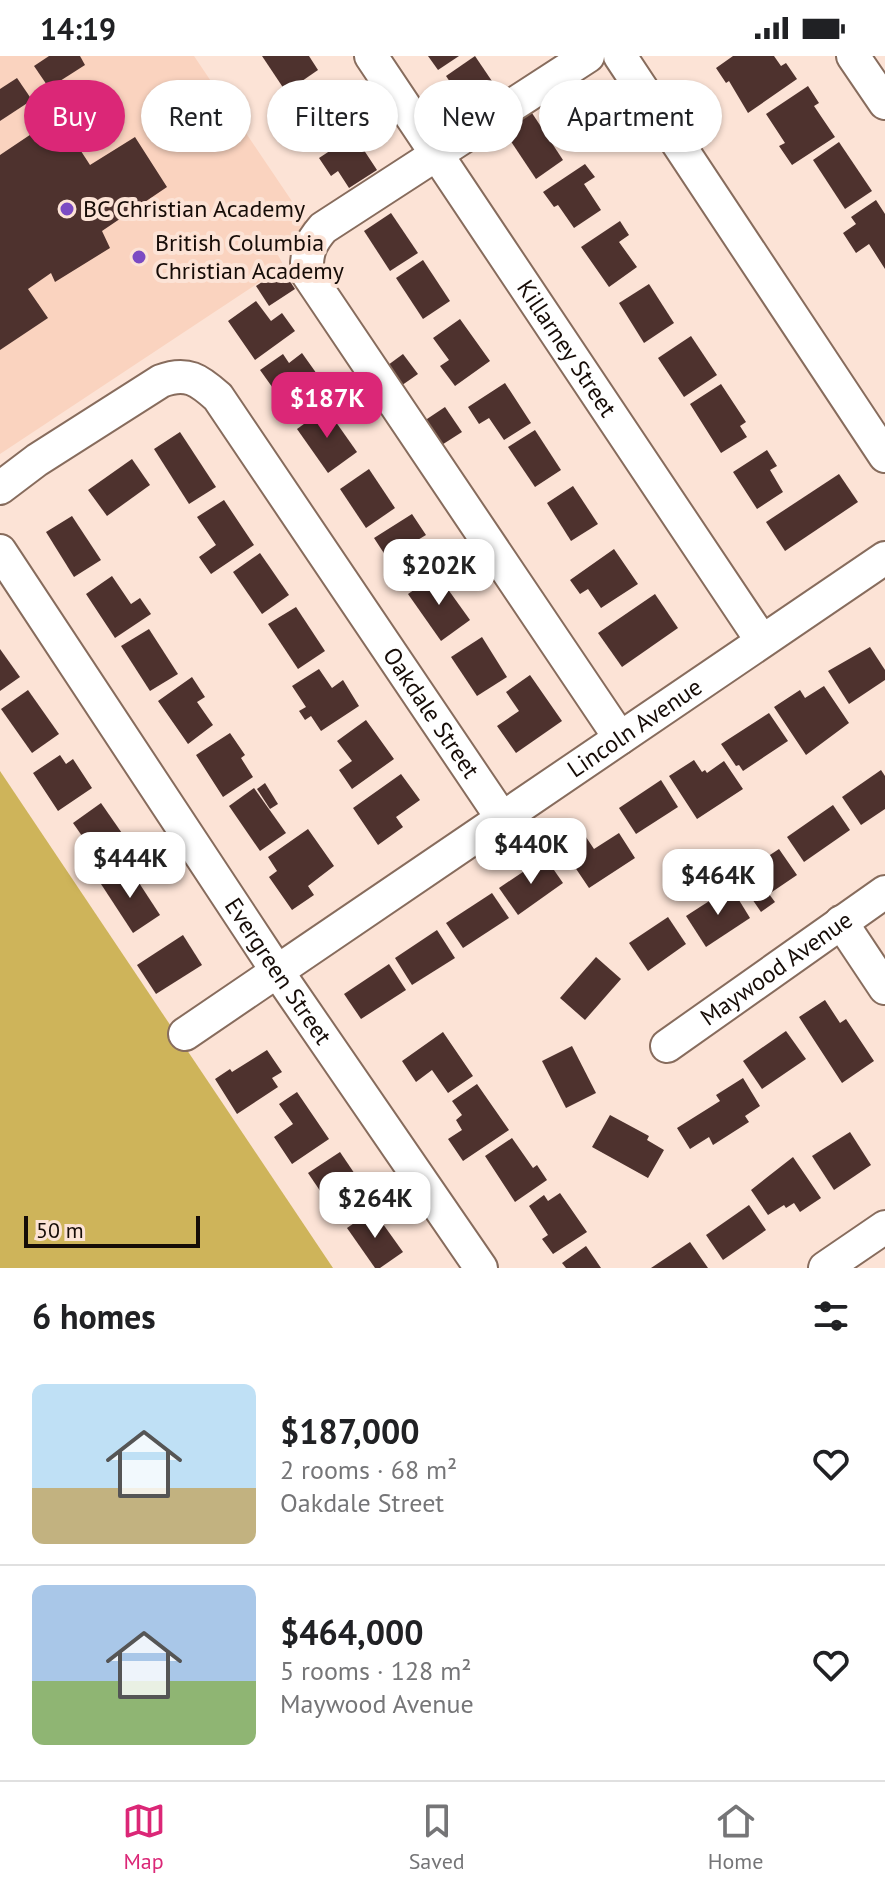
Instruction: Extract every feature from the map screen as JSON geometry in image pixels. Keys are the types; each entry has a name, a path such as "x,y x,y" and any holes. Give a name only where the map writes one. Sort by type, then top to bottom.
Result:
{"street":[{"name":"Killarney Street","path":"371,56 762,641"},
{"path":"588,56 323,228 306,256 307,273 620,738"},
{"path":"620,56 885,456"},
{"path":"853,56 885,103"},
{"name":"Oakdale Street","path":"0,488 148,388 176,375 205,385 218,397 502,818"},
{"name":"Evergreen Street","path":"0,551 277,971 481,1268"},
{"name":"Lincoln Avenue","path":"185,1034 885,558"},
{"name":"Maywood Avenue","path":"667,1046 885,892"},
{"path":"841,922 885,988"},
{"path":"825,1268 885,1227"}],"shaded area":[{"name":"British Columbia Christian Academy","path":"0,56 194,56 210,80 141,80 141,152 251,152 251,140 308,225 274,248 284,266 0,454"},
{"path":"0,771 333,1268 0,1268"}],"building":[{"path":"49,56 80,56 85,65 62,80 44,80 34,66"},
{"path":"262,56 309,56 318,70 303,80 278,80"},
{"path":"428,56 459,56 438,70"},
{"path":"475,56 491,80 449,80 446,76"},
{"path":"733,56 774,56 781,66 786,63 797,79 748,113 729,81 726,83 716,68"},
{"path":"17,78 24,88 24,105 0,121 0,89"},
{"path":"808,86 819,103 814,106 835,137 792,165 779,146 785,143 766,114"},
{"path":"530,110 539,124 539,152 558,152 563,160 536,179 518,152 523,152 523,114"},
{"name":"BC Christian Academy","path":"135,137 141,152 145,152 167,187 102,231 110,248 55,282 51,273 28,289 48,318 0,350 0,155 24,139 24,152 82,152 90,165 111,152 125,152 125,143"},
{"path":"839,142 872,191 845,209 813,160"},
{"path":"328,152 365,152 377,170 349,188 338,171 331,176 319,158"},
{"path":"585,164 595,177 584,184 601,210 574,228 558,205 554,207 543,192"},
{"path":"876,200 885,214 885,269 869,244 856,253 843,233 856,224 851,217"},
{"path":"391,213 418,253 390,271 364,231"},
{"path":"620,221 629,235 619,242 637,267 609,287 581,247"},
{"path":"423,260 450,301 423,319 396,278"},
{"path":"282,269 295,289 269,306 256,286"},
{"path":"649,284 674,323 644,343 619,303"},
{"path":"256,301 271,321 282,313 295,331 255,360 228,321"},
{"path":"460,319 490,361 455,386 440,366 449,360 433,338"},
{"path":"691,336 717,375 684,397 658,358"},
{"path":"302,353 329,391 303,410 285,384 275,391 260,370 283,354 289,363"},
{"path":"403,354 418,374 398,388 384,368"},
{"path":"505,383 531,423 504,440 489,418 479,424 468,407"},
{"path":"721,384 746,422 740,426 747,437 721,453 690,404"},
{"path":"445,407 462,432 437,448 421,423"},
{"path":"326,408 357,452 328,473 297,429"},
{"path":"535,430 561,470 535,487 508,447"},
{"path":"180,432 216,487 189,504 154,449"},
{"path":"767,450 777,466 770,470 783,492 757,509 733,472"},
{"path":"132,459 150,485 107,516 88,490"},
{"path":"369,469 395,508 366,528 340,489"},
{"path":"839,474 858,502 785,551 766,522"},
{"path":"573,486 598,524 571,541 547,503"},
{"path":"224,500 254,545 211,574 199,557 216,545 197,517"},
{"path":"412,514 426,535 416,541 432,566 404,584 374,538"},
{"path":"72,516 101,560 74,577 46,532"},
{"path":"614,549 638,584 601,608 588,589 580,594 570,580"},
{"path":"260,553 289,595 262,614 233,572"},
{"path":"437,574 470,620 441,641 408,594"},
{"path":"112,576 131,604 140,598 151,614 115,638 86,594"},
{"path":"655,594 678,628 622,667 598,633"},
{"path":"296,607 325,651 298,669 268,624"},
{"path":"149,629 178,674 150,691 121,646"},
{"path":"482,637 507,677 477,696 451,657"},
{"path":"870,647 885,670 885,680 849,704 828,671"},
{"path":"0,649 20,677 0,691"},
{"path":"319,669 332,688 343,680 359,706 321,731 311,716 305,720 299,711 306,707 292,686"},
{"path":"530,675 562,721 516,753 497,726 519,711 506,692"},
{"path":"192,677 205,697 197,702 213,725 188,744 158,701"},
{"path":"824,686 849,723 806,755 774,707 800,690 805,698"},
{"path":"28,690 59,734 32,753 1,709"},
{"path":"769,713 788,741 743,771 721,744"},
{"path":"366,720 394,759 352,789 339,770 352,761 337,741"},
{"path":"230,733 245,755 241,758 253,777 223,797 196,755"},
{"path":"60,755 66,764 73,759 92,788 58,811 33,773"},
{"path":"694,760 702,772 705,770 707,773 724,761 743,789 697,819 669,776"},
{"path":"881,770 885,776 885,809 861,825 842,797"},
{"path":"401,774 420,800 396,817 403,827 378,845 353,808"},
{"path":"661,780 678,807 636,834 619,808"},
{"path":"265,783 278,804 270,809 257,789"},
{"path":"254,788 286,833 260,851 229,806"},
{"path":"101,803 133,849 105,869 73,823"},
{"path":"833,805 850,830 804,862 787,837"},
{"path":"308,829 334,866 308,886 314,895 292,910 269,877 277,871 268,857"},
{"path":"619,833 635,858 589,888 562,848 584,834 594,849"},
{"path":"779,849 797,875 769,894 775,902 761,912 737,877"},
{"path":"545,857 563,883 518,915 499,888"},
{"path":"128,866 160,915 133,933 101,884"},
{"path":"731,887 750,918 706,947 686,916"},
{"path":"492,893 509,918 463,948 446,923"},
{"path":"668,917 686,944 648,971 629,943"},
{"path":"437,930 455,958 412,985 395,958"},
{"path":"183,935 202,965 156,994 137,965"},
{"path":"596,957 621,979 585,1020 560,998"},
{"path":"389,964 406,990 361,1019 344,994"},
{"path":"825,1000 840,1023 846,1019 874,1061 842,1083 799,1017"},
{"path":"786,1031 806,1059 762,1089 743,1061"},
{"path":"443,1032 473,1076 448,1093 432,1070 416,1082 402,1061"},
{"path":"572,1046 596,1093 566,1108 542,1061"},
{"path":"267,1050 282,1072 272,1078 278,1087 237,1114 215,1079"},
{"path":"743,1078 760,1106 745,1116 749,1122 713,1145 709,1137 690,1149 677,1128 720,1101 716,1095"},
{"path":"477,1084 509,1130 463,1161 448,1139 462,1130 456,1120 462,1115 452,1101"},
{"path":"297,1092 329,1139 292,1164 274,1137 293,1124 279,1104"},
{"path":"610,1115 649,1136 647,1140 664,1150 648,1178 592,1147"},
{"path":"850,1132 871,1165 834,1190 812,1156"},
{"path":"512,1138 533,1168 537,1165 547,1180 515,1202 485,1156"},
{"path":"340,1152 365,1189 333,1210 308,1173"},
{"path":"793,1157 821,1198 800,1212 794,1203 768,1215 751,1190"},
{"path":"560,1193 587,1232 553,1254 542,1239 548,1235 529,1206 544,1195 548,1201"},
{"path":"749,1205 766,1230 723,1260 706,1235"},
{"path":"373,1210 403,1252 380,1268 375,1268 347,1228"},
{"path":"690,1242 708,1268 651,1268"},
{"path":"586,1246 601,1268 566,1268 562,1263"}],"place":[{"name":"BC Christian Academy","path":"67,209"},
{"name":"British Columbia Christian Academy","path":"139,257"}]}
